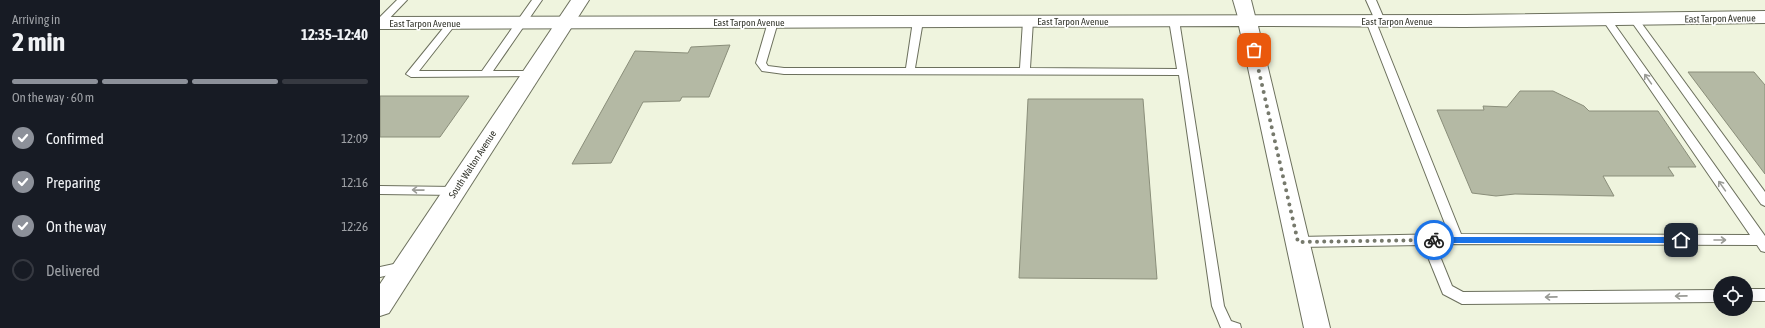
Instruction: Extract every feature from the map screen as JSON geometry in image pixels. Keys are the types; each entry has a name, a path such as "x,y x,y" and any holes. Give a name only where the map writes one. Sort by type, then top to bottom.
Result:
{"main road":[{"name":"South Walton Avenue","path":"380,305 580,0"},
{"name":"East Tarpon Avenue","path":"380,23 1174,20 1244,10 1376,21 1607,20 1765,17"},
{"path":"1244,10 1317,328"}],"lane":[{"path":"380,23 402,0"},
{"path":"485,74 537,0"},
{"path":"1371,0 1376,21 1457,239"},
{"path":"1634,19 1765,201"},
{"path":"1174,20 1218,306 1226,325 1235,328"},
{"path":"1607,20 1763,244"},
{"path":"910,71 918,21"},
{"path":"1025,72 1028,21"},
{"path":"773,22 761,63 765,70 1183,72"},
{"path":"452,23 411,74 531,74"},
{"path":"380,190 455,190"},
{"path":"1298,242 1457,239 1763,244"},
{"path":"1427,240 1447,290 1462,298 1713,296"},
{"path":"380,272 405,267"},
{"path":"1753,296 1765,295"}],"building":[{"path":"730,45 709,97 682,97 680,101 643,102 611,163 572,164 635,51 688,53 691,47"},
{"path":"1688,72 1754,72 1765,85 1765,174"},
{"path":"1520,91 1553,91 1584,106 1589,111 1658,111 1696,167 1668,167 1674,176 1603,176 1614,196 1515,194 1496,196 1472,193 1437,110 1484,110 1483,106 1507,107"},
{"path":"380,96 469,96 440,137 380,137"},
{"path":"1028,99 1143,99 1157,279 1019,278"}],"way so far":[{"path":"1254,50 1298,242 1434,240"}],"route":[{"path":"1434,240 1681,240"}]}
